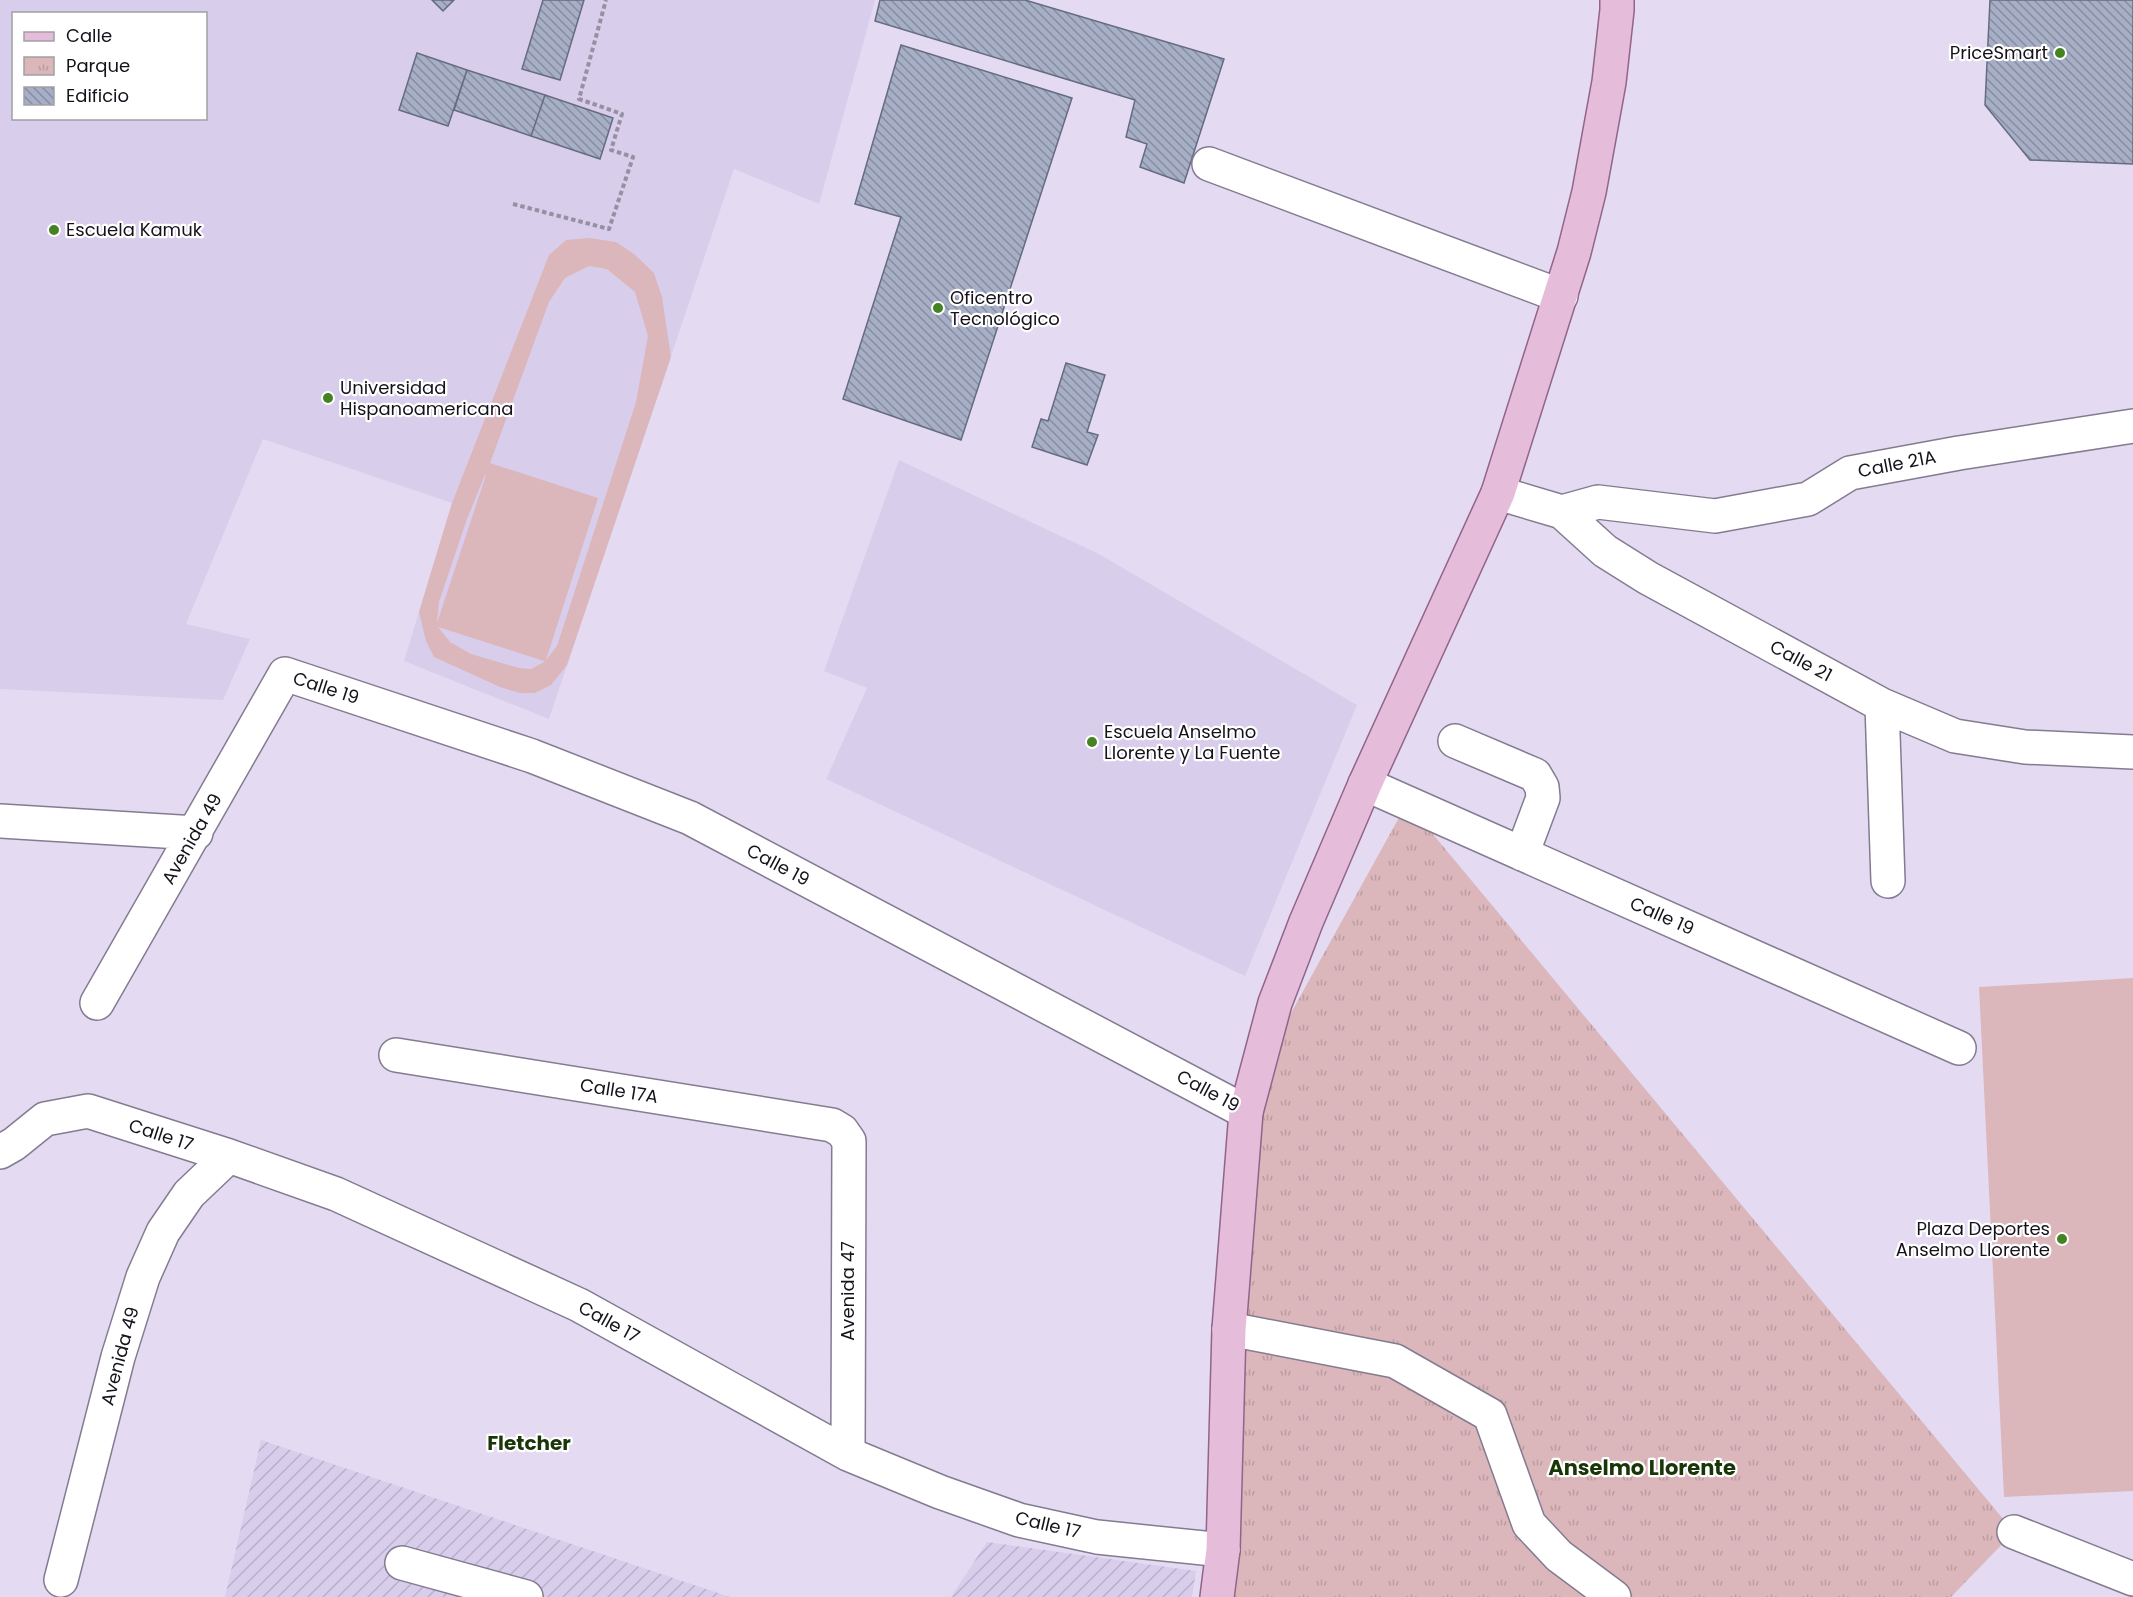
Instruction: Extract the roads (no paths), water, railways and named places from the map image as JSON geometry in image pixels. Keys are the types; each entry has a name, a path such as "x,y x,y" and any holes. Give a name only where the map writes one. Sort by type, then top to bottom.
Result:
{"main road":[{"path":"1217,1597 1223,1550 1229,1329 1246,1112 1275,1003 1306,922 1365,784 1498,493 1574,252 1591,181 1609,82 1617,0"}],"street":[{"path":"1209,164 1561,296"},
{"name":"Calle 21A","path":"1562,512 1598,502 1715,516 1808,499 1850,473 1959,453 2133,426"},
{"name":"Calle 21","path":"1498,493 1562,512 1605,551 1648,578 1882,705 1954,736 2025,747 2133,752"},
{"name":"Calle 19","path":"285,674 532,756 690,818 1246,1112"},
{"name":"Avenida 49","path":"97,1003 285,674"},
{"path":"1882,705 1888,881"},
{"path":"1455,741 1535,775 1542,787 1543,798 1522,854"},
{"name":"Calle 19","path":"1365,784 1959,1048"},
{"path":"0,821 196,833"},
{"name":"Calle 17A","path":"396,1055 832,1125 842,1131"},
{"name":"Calle 17","path":"0,1152 14,1144 45,1119 88,1111 229,1156 336,1194 579,1305 848,1454 940,1492 1019,1520 1096,1537 1223,1550"},
{"name":"Avenida 47","path":"842,1131 849,1141 848,1454"},
{"name":"Avenida 49","path":"61,1580 118,1357 142,1277 163,1232 189,1194 229,1156"},
{"path":"1229,1329 1395,1361 1490,1415 1529,1524 1559,1556 1614,1597"},
{"path":"2014,1532 2133,1579"},
{"path":"402,1563 526,1597"}],"place":[{"name":"PriceSmart","path":"2060,53"},
{"name":"Escuela Kamuk","path":"54,230"},
{"name":"Oficentro Tecnológico","path":"938,308"},
{"name":"Universidad Hispanoamericana","path":"328,398"},
{"name":"Escuela Anselmo Llorente y La Fuente","path":"1092,742"},
{"name":"Plaza Deportes Anselmo Llorente","path":"2062,1239"}],"district":[{"name":"Fletcher","path":"529,1443"},
{"name":"Anselmo Llorente","path":"1642,1468"}]}
